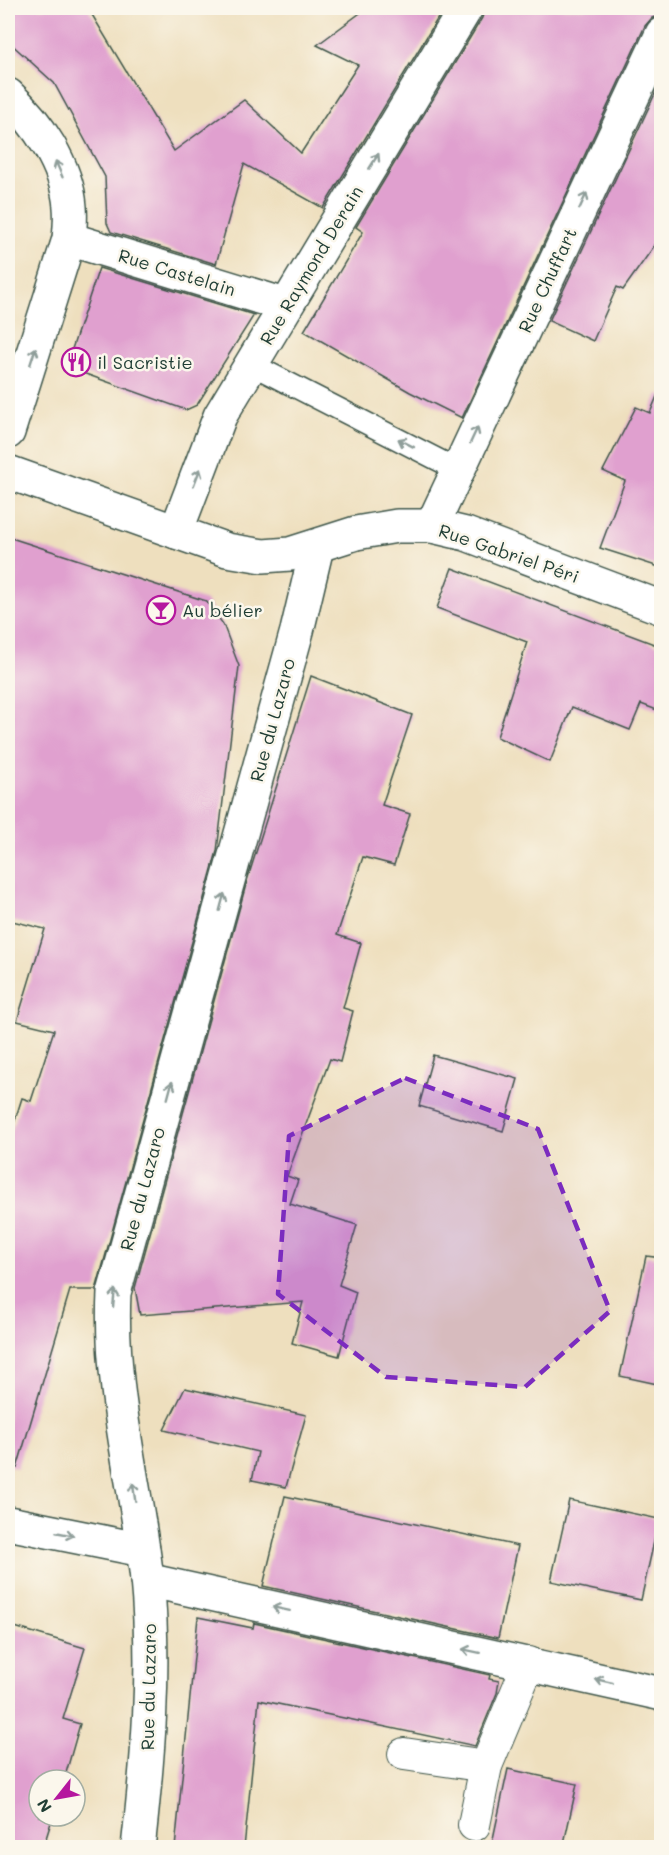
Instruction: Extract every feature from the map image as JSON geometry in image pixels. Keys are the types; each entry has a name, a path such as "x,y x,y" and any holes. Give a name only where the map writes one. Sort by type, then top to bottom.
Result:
{"street":[{"name":"Rue Raymond Derain","path":"176,532 220,416 466,8"},
{"name":"Rue Chuffart","path":"432,526 662,34"},
{"path":"8,95 42,134 56,162 70,206 69,239 8,432"},
{"name":"Rue Castelain","path":"69,239 285,305"},
{"name":"Rue Gabriel Péri","path":"8,472 227,550 263,556 290,554 356,533 397,526 432,526 466,534 662,609"},
{"name":"Rue du Lazaro","path":"138,1848 149,1737 151,1653 145,1565 117,1367 114,1293 294,640 317,547"},
{"path":"8,1523 145,1565 529,1663 662,1694"},
{"path":"474,1824 486,1766 529,1663"},
{"path":"404,1754 486,1766"}],"lane":[{"path":"251,364 458,470"}],"highlighted area":[{"path":"405,1078 538,1129 610,1311 525,1387 386,1377 278,1294 289,1136"}],"building":[{"path":"8,8 88,8 174,151 244,100 301,153 358,65 317,45 367,8 444,8 323,208 244,164 216,264 111,232 107,223 105,177 54,83 8,41"},
{"path":"485,8 662,8 662,15 652,18 645,26 462,418 410,392 304,331 363,232 356,227 482,18"},
{"path":"662,79 662,235 623,290 617,287 593,341 549,321"},
{"path":"99,268 254,315 197,405 186,410 66,367"},
{"path":"658,394 662,394 662,568 600,548 625,481 603,471 636,407 650,413"},
{"path":"8,537 206,601 223,624 239,666 217,851 96,1290 70,1290 17,1468 8,1466 8,1142 22,1098 31,1101 54,1030 17,1021 45,929 8,920"},
{"path":"452,568 662,647 662,712 641,704 630,730 572,707 550,762 497,737 527,642 437,608"},
{"path":"311,676 412,715 382,805 410,814 394,865 363,857 337,935 361,943 343,1008 353,1011 340,1062 330,1059 287,1176 298,1180 290,1204 357,1225 339,1285 356,1292 339,1356 292,1343 303,1302 140,1315 135,1288 247,881"},
{"path":"433,1055 518,1079 503,1131 419,1106"},
{"path":"646,1256 662,1258 662,1385 620,1376"},
{"path":"185,1388 306,1415 286,1487 252,1480 258,1452 164,1430"},
{"path":"285,1496 518,1546 498,1638 263,1586"},
{"path":"569,1500 659,1519 641,1600 551,1581"},
{"path":"198,1617 253,1628 254,1623 490,1675 489,1679 499,1681 497,1693 475,1746 259,1700 244,1848 175,1848"},
{"path":"8,1625 85,1648 63,1719 80,1724 67,1768 27,1768 27,1828 49,1828 43,1848 8,1848"},
{"path":"508,1769 577,1784 563,1848 491,1848"}],"place":[{"name":"il Sacristie","path":"76,362"},
{"name":"Au bélier","path":"161,610"}]}
